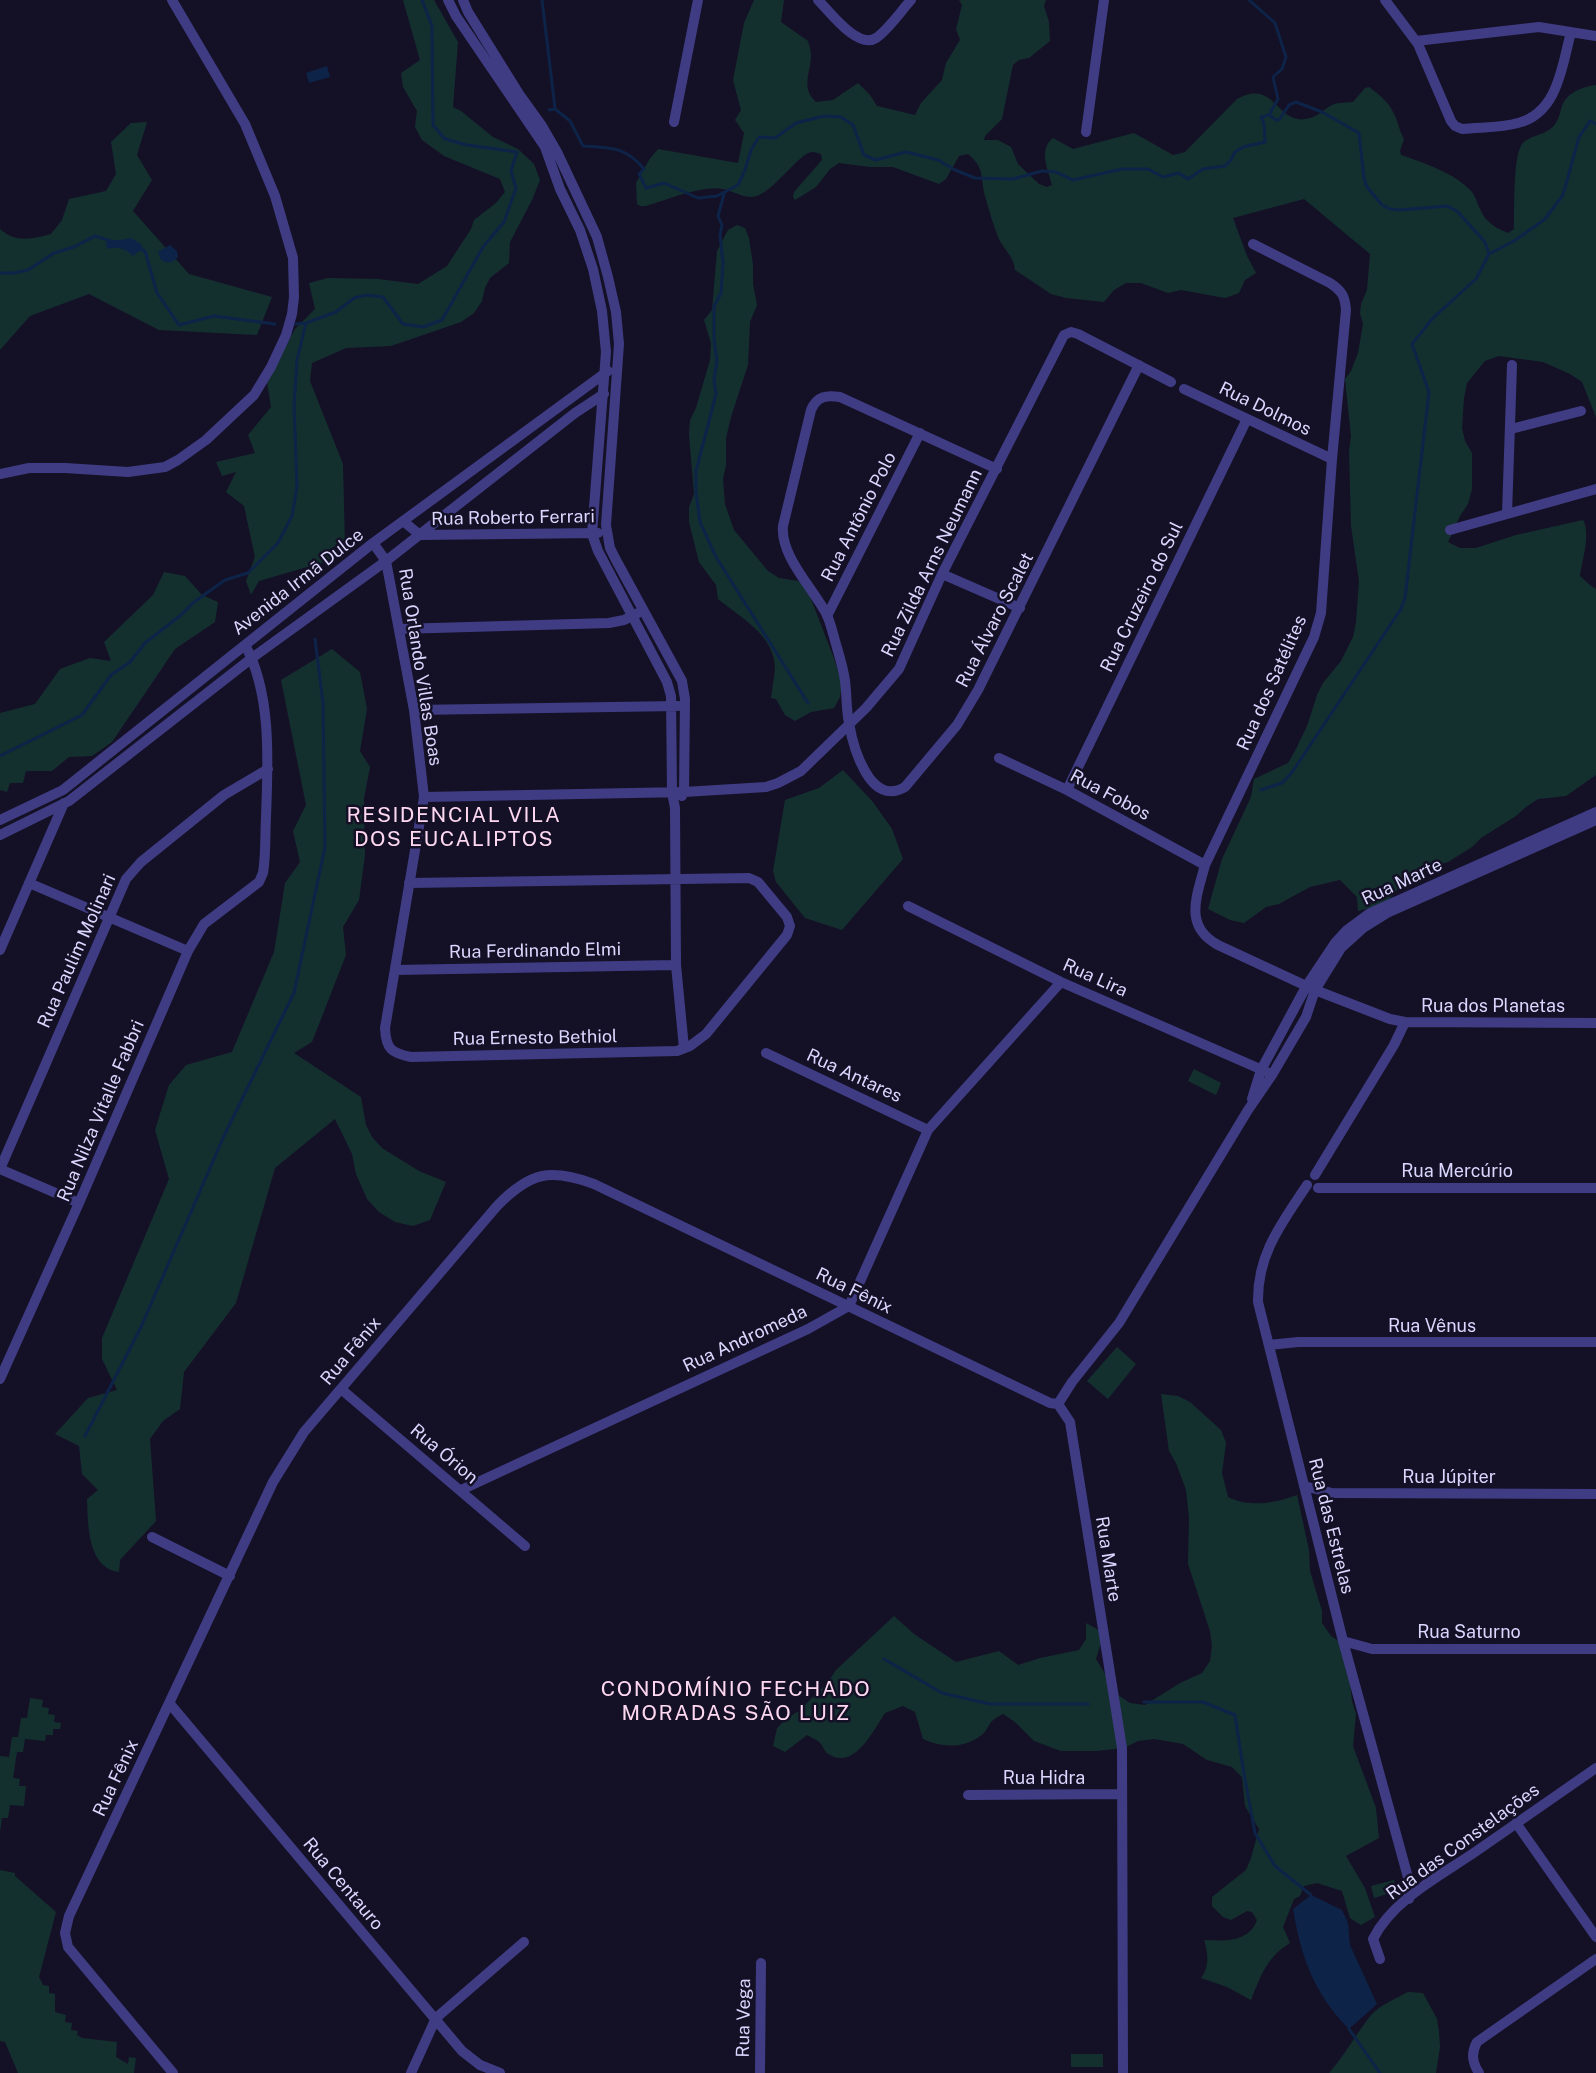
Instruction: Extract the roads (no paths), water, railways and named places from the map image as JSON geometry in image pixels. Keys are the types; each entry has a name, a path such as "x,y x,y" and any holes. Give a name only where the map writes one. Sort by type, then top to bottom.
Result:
{"street":[{"path":"0,474 29,468 128,472 165,467 206,440 254,395 271,367 286,335 294,297 293,258 274,196 245,124 172,0"},
{"path":"409,883 676,879 756,880 787,917 789,930 706,1034 684,1048 676,965 676,879 675,808 672,792 671,706 667,682 598,551 592,534 604,372 604,336 593,269 580,230 560,189 545,147 461,23 448,0"},
{"path":"464,0 471,16 519,94 542,126 597,237 608,276 616,312 619,344 607,532 610,548 682,681 685,706 684,792 675,808"},
{"path":"674,122 698,0"},
{"path":"818,0 860,40 877,38 911,0"},
{"path":"1086,132 1104,0"},
{"path":"1385,0 1416,41 1451,121 1462,129 1518,123 1532,117 1543,108 1557,87 1571,32"},
{"path":"461,23 471,16"},
{"path":"1416,41 1539,27 1596,36"},
{"path":"560,189 572,184"},
{"name":"Rua dos Satélites","path":"1253,244 1330,283 1340,290 1345,298 1346,310 1321,613 1314,637 1205,865 1194,911 1196,922 1202,932 1218,945 1311,988 1390,1019"},
{"name":"Rua Zilda Arns Neumann","path":"424,797 684,792 766,787 801,771 814,761 866,708 899,669 942,574 1064,334 1071,332 1078,334 1139,365"},
{"path":"1139,365 1171,381"},
{"name":"Rua Álvaro Scalet","path":"920,433 840,397 818,398 811,410 783,526 782,539 788,552 827,616 842,665 849,724 863,769 875,785 891,792 905,787 957,725 978,690 1139,365"},
{"path":"1507,514 1512,365"},
{"name":"Avenida Irmã Dulce","path":"0,820 59,792 373,543 604,372 616,368"},
{"name":"Rua Dolmos","path":"1184,388 1332,459"},
{"name":"Avenida Irmã Dulce","path":"0,835 65,805 252,658 386,561 575,413 601,395 615,390"},
{"path":"1511,429 1581,411"},
{"name":"Rua Cruzeiro do Sul","path":"1067,790 1247,419"},
{"path":"920,433 997,469"},
{"name":"Rua Antônio Polo","path":"827,616 920,433"},
{"path":"1450,530 1596,489"},
{"path":"403,521 420,535"},
{"name":"Rua Roberto Ferrari","path":"420,535 607,532"},
{"name":"Rua Orlando Villas Boas","path":"373,543 386,561 414,710 424,797 385,1028 390,1048"},
{"path":"942,574 1020,608"},
{"path":"399,629 609,623 624,621 643,610"},
{"path":"245,645 252,658 263,705 268,745 268,769"},
{"path":"414,710 685,706"},
{"name":"Rua Fobos","path":"999,758 1067,790 1205,865"},
{"name":"Rua Nilza Vitalle Fabbri","path":"0,1379 188,951 204,924 259,882 264,867 268,769"},
{"name":"Rua Paulim Molinari","path":"0,1169 121,889 133,870 224,795 268,769"},
{"path":"0,950 65,805 59,792"},
{"name":"Rua Marte","path":"1123,2073 1122,1748 1070,1422 1058,1404 1072,1382 1119,1323 1248,1110 1272,1075 1306,1017 1311,988 1335,943 1347,930 1370,913 1596,812"},
{"name":"Rua Marte","path":"1248,1110 1262,1070 1282,1032 1341,948 1363,927 1388,913 1596,820"},
{"path":"29,883 188,951"},
{"name":"Rua Lira","path":"908,906 1061,982 1272,1075"},
{"name":"Rua Ferdinando Elmi","path":"395,970 676,965"},
{"path":"849,1306 928,1130 1061,982"},
{"path":"1390,1019 1394,1045"},
{"name":"Rua dos Planetas","path":"1390,1019 1405,1022 1596,1023"},
{"path":"1315,1175 1320,1179 1321,1186 1312,1190 1307,1185 1309,1177 1315,1175 1394,1045 1405,1022"},
{"path":"1282,1032 1294,1037"},
{"name":"Rua Ernesto Bethiol","path":"390,1048 396,1053 411,1057 664,1052 684,1048"},
{"name":"Rua Antares","path":"766,1053 928,1130"},
{"path":"0,1169 79,1203"},
{"name":"Rua Fênix","path":"173,2073 68,1947 65,1933 69,1916 282,1465 304,1432 508,1195 520,1185 534,1178 554,1174 563,1174 594,1184 1050,1403 1058,1404"},
{"name":"Rua das Estrelas","path":"1307,1185 1274,1236 1263,1261 1258,1284 1262,1321 1343,1641 1409,1881 1409,1899"},
{"name":"Rua Mercúrio","path":"1318,1188 1596,1188"},
{"name":"Rua Andromeda","path":"461,1490 808,1329 849,1306"},
{"name":"Rua Vênus","path":"1269,1345 1298,1342 1596,1342"},
{"name":"Rua Órion","path":"341,1389 525,1546"},
{"name":"Rua Júpiter","path":"1304,1486 1332,1493 1596,1494"},
{"path":"152,1537 230,1576"},
{"name":"Rua Saturno","path":"1343,1641 1372,1649 1596,1649"},
{"name":"Rua Centauro","path":"170,1704 462,2051 480,2065 500,2073"},
{"name":"Rua das Constelações","path":"1380,1959 1374,1939 1389,1915 1424,1887 1596,1768"},
{"name":"Rua Hidra","path":"968,1795 1121,1794"},
{"path":"1516,1823 1596,1937"},
{"path":"1409,1881 1424,1887"},
{"path":"411,2073 436,2018 524,1942"},
{"path":"1479,2073 1472,2061 1472,2050 1477,2042 1596,1959"},
{"name":"Rua Vega","path":"760,2073 761,1963"}],"water":[{"path":"327,66 330,77 309,83 306,73"},
{"path":"131,238 143,248 133,256 122,249 108,249 106,245 107,240"},
{"path":"170,245 177,251 178,257 172,262 161,260 158,252"},
{"path":"1311,1895 1342,1910 1348,1923 1350,1945 1377,2004 1349,2029 1318,1988 1300,1943 1293,1909"}],"waterway":[{"path":"296,324 306,323 336,312 354,298 366,295 383,297 403,324 423,327 442,320 483,247 504,222 516,188 511,171 517,152 467,145 445,139 433,125 432,26 422,0"},
{"path":"542,0 555,108"},
{"path":"1249,0 1275,23 1286,57 1282,69 1273,77 1278,99 1269,115"},
{"path":"549,110 555,109 570,121 583,146 617,150 637,161 644,169 639,174 646,188 664,183 698,198 717,196 738,185 751,150 759,137 775,138 796,123 824,116 841,117 853,125 864,155 876,160 906,152 938,160 975,178 1013,179 1042,171 1056,172 1073,180 1122,169 1148,169 1163,177 1179,173 1188,179 1203,169 1225,166 1235,152 1243,147 1265,142 1264,123 1261,117 1269,115 1279,120 1289,105 1296,102 1322,112 1359,133 1364,178 1367,187 1382,205 1399,210 1447,206 1457,211 1485,242 1489,254"},
{"path":"1261,790 1282,783 1293,771 1401,609 1405,598 1429,392 1412,344 1433,318 1476,279 1489,254 1514,241 1545,219 1563,195 1579,137 1590,121 1596,124"},
{"path":"724,194 718,216 722,225 720,235 723,263 721,293 714,306 716,394 696,471 700,522 716,557 808,703"},
{"path":"0,273 28,270 54,253 74,247 95,236 111,241"},
{"path":"138,249 145,251 157,293 179,325 214,316 275,324"},
{"path":"0,756 82,715 111,675 130,662 145,643 194,602 225,580 248,573 278,543 292,516 297,487 294,405 297,360 306,323"},
{"path":"85,1436 141,1327 223,1138 294,993 325,847 323,703 315,639"},
{"path":"884,1659 942,1693 990,1704 1088,1704"},
{"path":"1144,1702 1203,1702 1235,1715 1255,1833 1275,1866 1311,1895"},
{"path":"1349,2029 1380,2073"}],"district":[{"name":"RESIDENCIAL VILA DOS EUCALIPTOS","path":"454,828"},
{"name":"CONDOMÍNIO FECHADO MORADAS SÃO LUIZ","path":"736,1702"}]}
